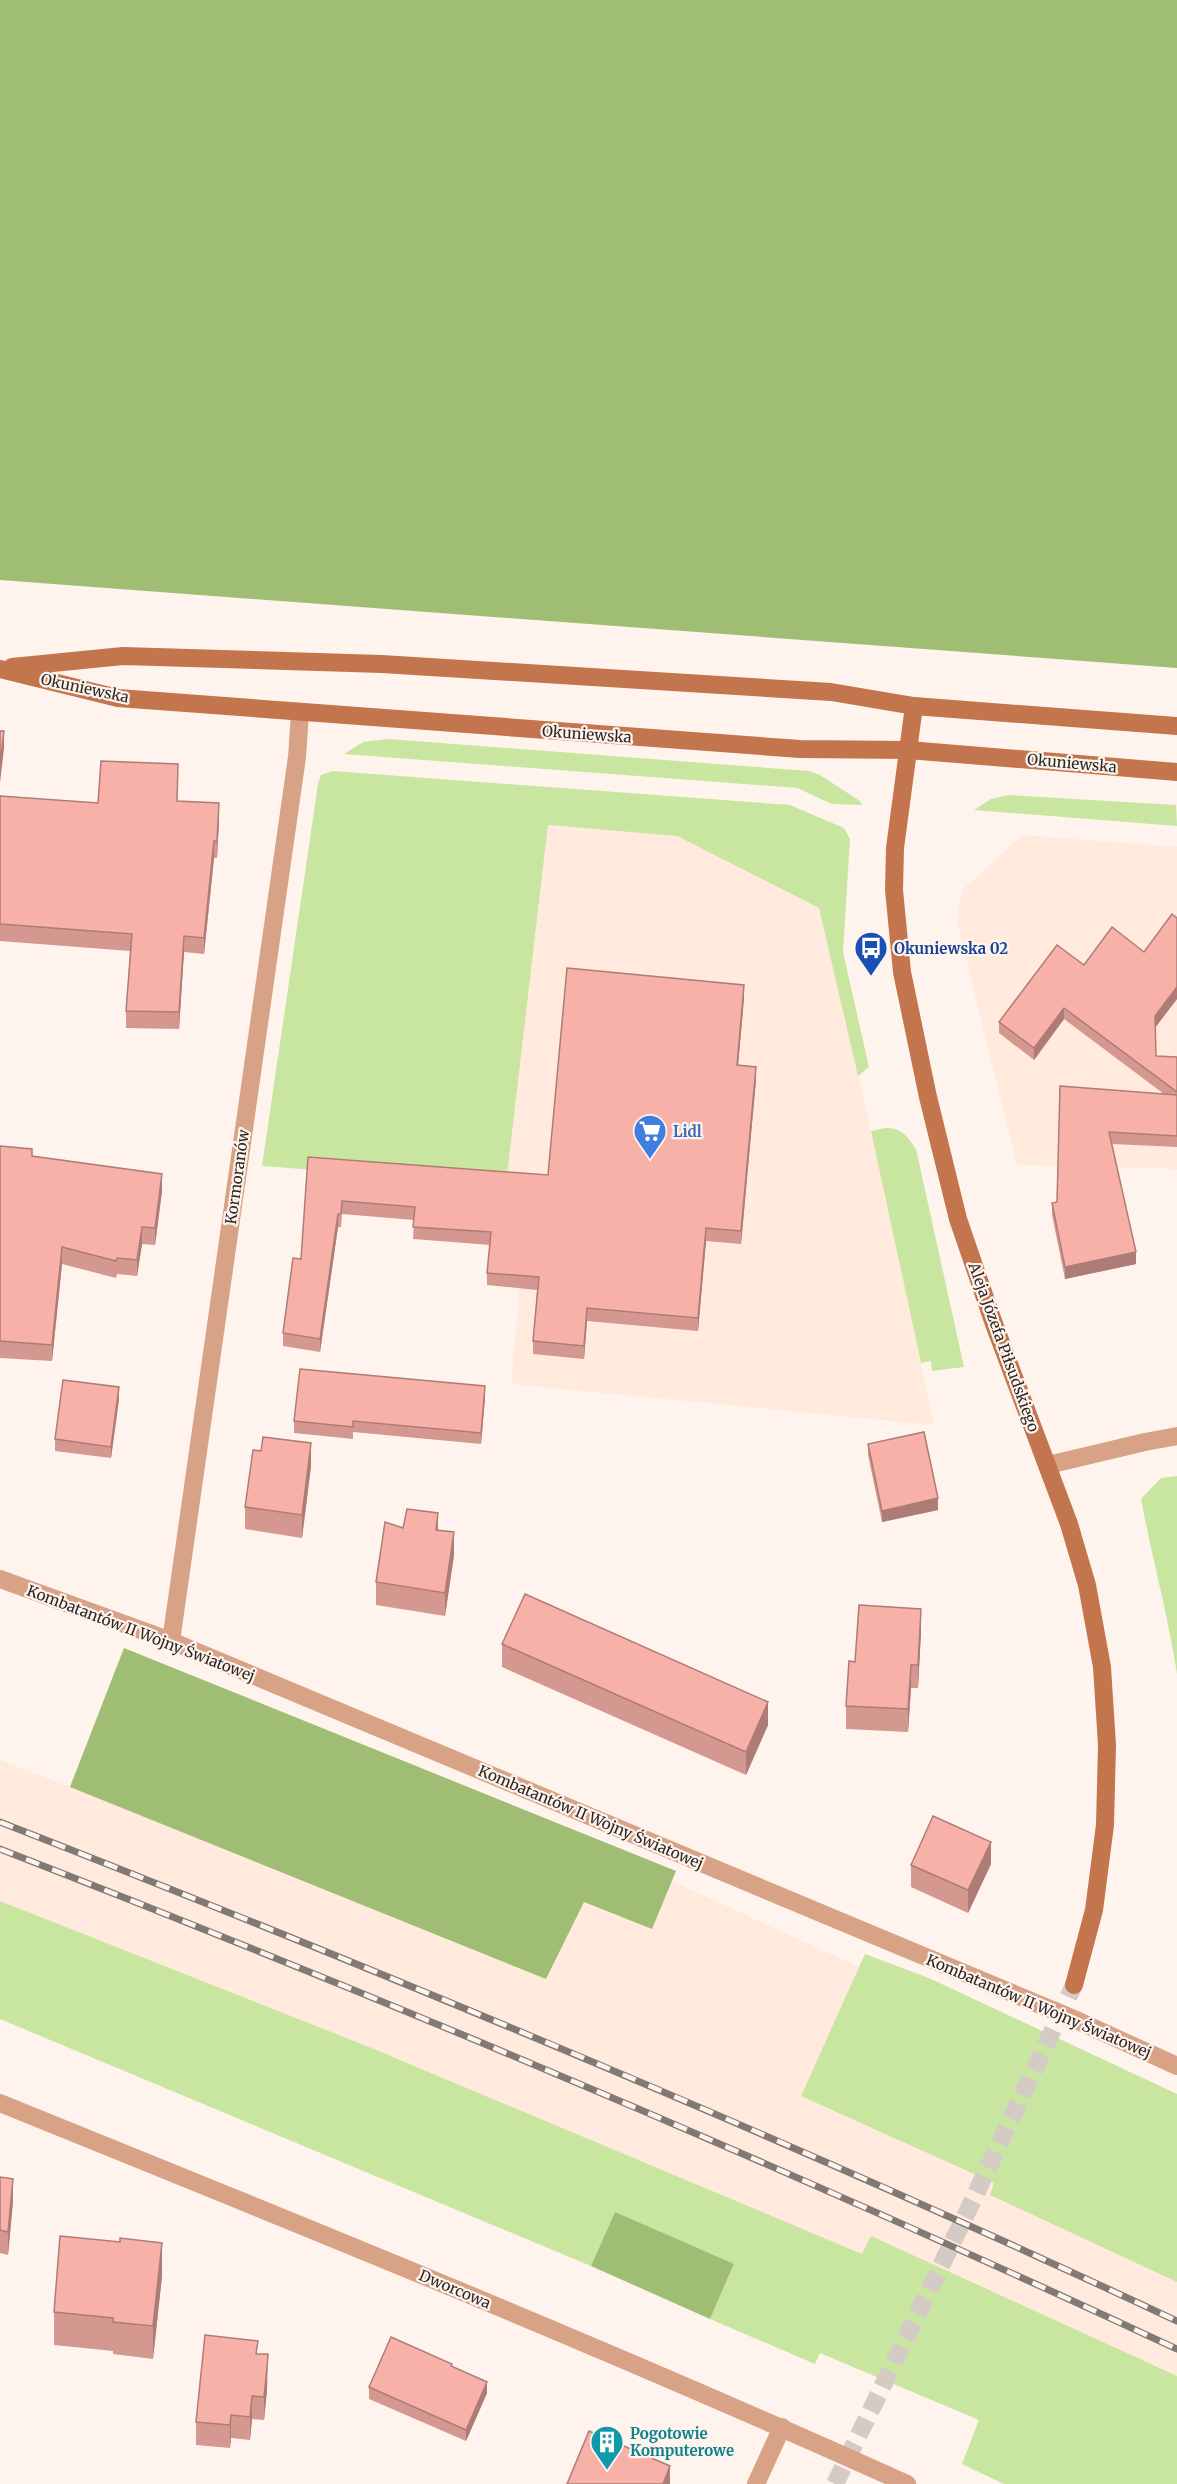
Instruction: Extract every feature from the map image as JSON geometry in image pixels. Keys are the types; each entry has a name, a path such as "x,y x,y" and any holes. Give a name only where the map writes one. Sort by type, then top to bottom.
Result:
{"main road":[{"name":"Okuniewska","path":"0,668 123,656 382,664 831,692 914,706 1177,726"},
{"name":"Okuniewska","path":"0,668 118,698 800,749 908,750 1177,772"},
{"name":"Aleja Józefa Piłsudskiego","path":"914,706 895,858 894,890 902,972 928,1097 958,1219 994,1324 1069,1524 1087,1585 1102,1666 1107,1745 1105,1826 1094,1910 1074,1985"}],"street":[{"name":"Kormoranów","path":"171,1641 297,757 300,713"},
{"path":"1048,1465 1177,1436"},
{"name":"Kombatantów II Wojny Światowej","path":"0,1579 171,1641 1064,2015 1177,2066"},
{"name":"Dworcowa","path":"0,2103 379,2257 782,2427 907,2484"},
{"path":"756,2484 782,2427"}],"shaded area":[{"path":"548,825 677,836 819,908 871,1131 934,1425 511,1384 527,1212 506,1184"},
{"path":"1022,835 1177,847 1177,1169 1017,1165 957,922 962,890"},
{"path":"124,1648 676,1871 672,1881 859,1967 865,1954 931,1979 1177,2094 1177,2484 1004,2484 962,2464 979,2420 820,2353 815,2364 591,2266 0,2019 0,1760 70,1787"}],"green space":[{"path":"0,0 1177,0 1177,668 0,580"},
{"path":"388,739 809,771 820,775 860,801 862,805 832,804 797,788 344,754 363,742"},
{"path":"333,771 790,805 844,828 850,839 843,952 869,1067 858,1076 819,908 677,836 548,825 506,1184 262,1166 318,784 321,775"},
{"path":"1009,795 1176,805 1177,826 974,810 991,799"},
{"path":"885,1128 896,1129 904,1134 916,1149 964,1367 932,1371 931,1361 921,1363 871,1131"},
{"path":"1177,1476 1177,1674 1141,1499 1161,1478"},
{"path":"124,1648 676,1871 652,1929 584,1902 546,1979 70,1787"},
{"path":"0,1901 369,2047 862,2254 871,2236 1177,2376 1177,2484 1004,2484 962,2464 979,2420 820,2353 815,2364 710,2319 734,2265 615,2212 591,2266 0,2019"},
{"path":"865,1954 931,1979 1177,2094 1177,2282 990,2195 994,2183 801,2096"},
{"path":"615,2212 734,2264 710,2319 591,2266"}],"building":[{"path":"0,731 4,731 0,766"},
{"path":"101,761 178,764 177,801 219,803 217,841 214,841 204,938 184,936 179,1012 126,1011 132,934 0,924 0,796 98,803"},
{"path":"1172,914 1177,918 1177,987 1155,1016 1156,1056 1177,1057 1177,1092 1064,1008 1034,1048 999,1022 1057,945 1084,965 1112,927 1144,952"},
{"name":"Lidl","path":"567,968 744,985 737,1065 756,1067 741,1231 706,1228 698,1318 587,1308 584,1346 533,1341 539,1277 487,1273 491,1232 413,1227 415,1207 342,1201 341,1214 338,1214 320,1339 283,1333 293,1258 301,1259 308,1157 548,1175"},
{"path":"1060,1086 1177,1095 1177,1136 1109,1132 1136,1252 1065,1267 1052,1203 1057,1202"},
{"path":"0,1146 32,1149 32,1156 162,1174 155,1228 142,1227 137,1260 117,1258 116,1261 62,1247 52,1345 0,1341"},
{"path":"300,1369 485,1386 481,1433 353,1421 353,1427 294,1421"},
{"path":"63,1380 119,1387 111,1447 55,1439"},
{"path":"924,1432 938,1498 882,1511 868,1444"},
{"path":"263,1437 311,1443 302,1515 245,1507 253,1450 261,1451"},
{"path":"407,1509 438,1513 436,1530 454,1532 445,1593 376,1582 385,1522 403,1528"},
{"path":"525,1594 768,1702 746,1752 502,1644"},
{"path":"859,1605 921,1609 918,1665 911,1665 908,1709 846,1706 849,1661 855,1662"},
{"path":"933,1816 991,1842 968,1890 911,1865"},
{"path":"0,2177 13,2179 8,2232 0,2230"},
{"path":"60,2236 120,2242 120,2238 162,2243 153,2326 113,2322 113,2318 54,2312"},
{"path":"205,2335 258,2341 256,2354 268,2354 264,2397 252,2396 250,2417 231,2415 230,2425 196,2422"},
{"path":"391,2337 487,2382 466,2430 369,2387"},
{"path":"589,2431 670,2466 663,2484 567,2484"}],"tunnel":[{"path":"835,2484 1074,1985"}],"railway":[{"path":"0,1822 445,2000 740,2124 1177,2321"},
{"path":"0,1849 149,1907 592,2089 886,2217 1177,2349"}],"place":[{"name":"Okuniewska 02","path":"871,977"},
{"name":"Lidl","path":"650,1160"},
{"name":"Pogotowie Komputerowe","path":"607,2471"}]}
